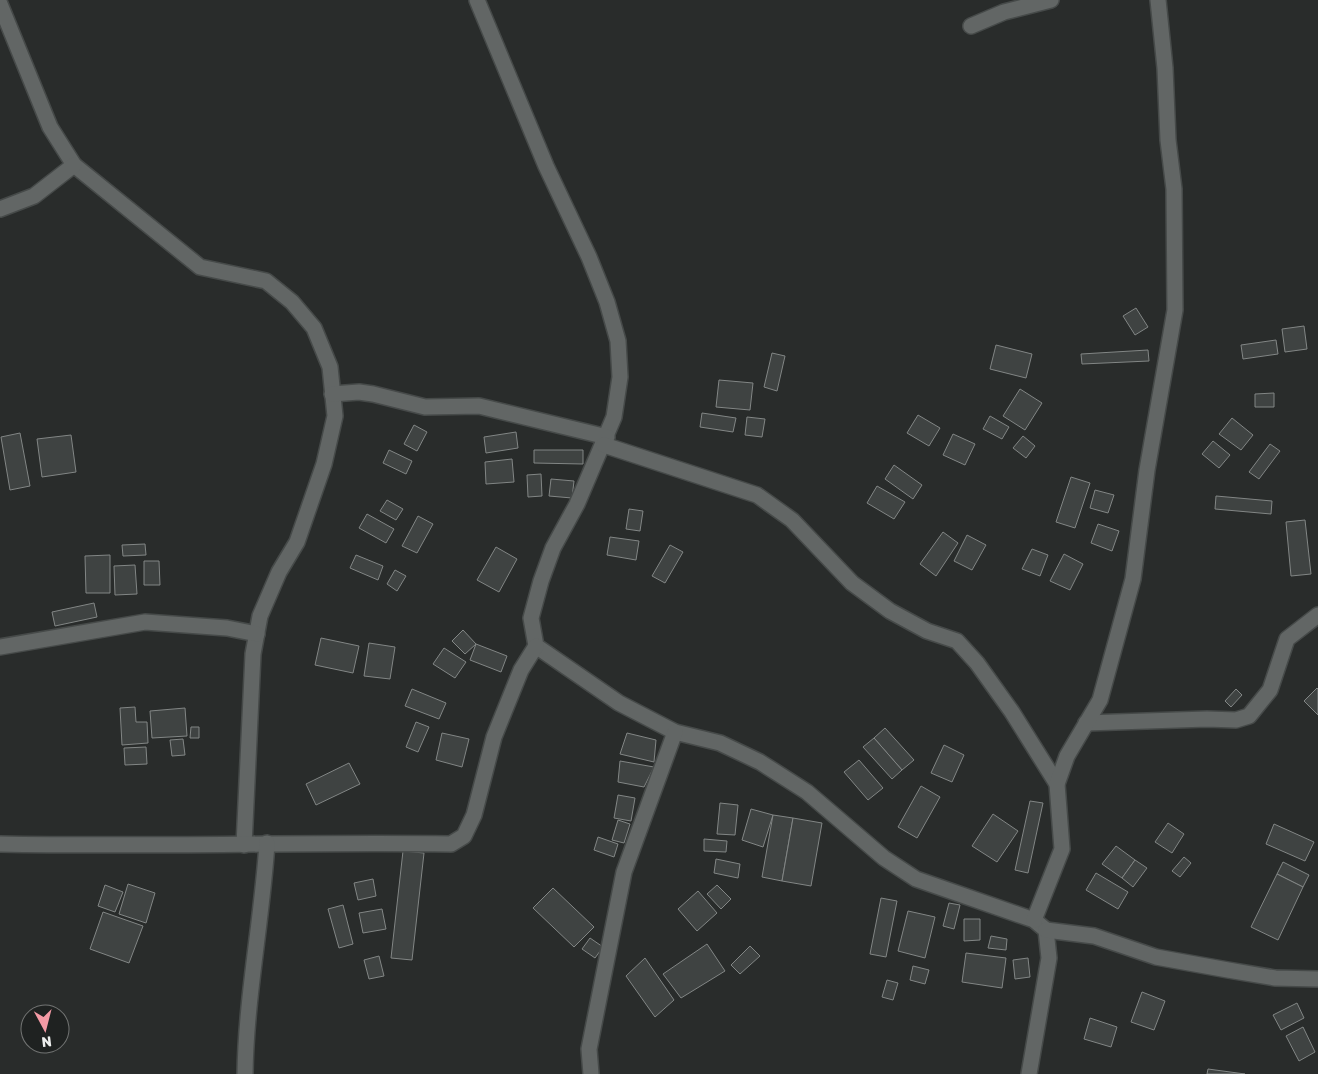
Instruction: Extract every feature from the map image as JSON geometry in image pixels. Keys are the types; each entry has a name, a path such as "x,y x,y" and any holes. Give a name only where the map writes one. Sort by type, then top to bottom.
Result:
{"street":[{"path":"0,844 113,846 244,845 267,843 451,844 464,836 474,815 494,737 522,670 536,646 531,618 541,581 553,548 577,504 614,417 620,377 618,341 607,302 589,257 546,166 477,0"},
{"path":"971,26 1004,12 1051,0"},
{"path":"1034,920 1062,850 1057,784 1067,756 1100,700 1133,579 1145,479 1175,310 1174,189 1168,140 1165,68 1158,0"},
{"path":"0,4 50,127 74,165 200,267 266,281 292,302 314,328 330,367 335,416 324,464 297,542 279,572 260,616 253,654 244,845"},
{"path":"0,209 34,196 74,165"},
{"path":"332,394 359,392 425,406 479,406 605,440 757,496 792,520 852,583 890,611 927,631 957,641 977,664 1012,712 1057,784"},
{"path":"1086,724 1207,719 1236,720 1249,716 1270,690 1287,639 1318,615"},
{"path":"0,647 145,622 227,628 257,634"},
{"path":"536,646 618,703 675,732 720,743 760,762 807,792 884,858 916,878 1034,920 1046,930 1094,936 1156,957 1228,970 1276,978 1318,979"},
{"path":"591,1074 589,1049 624,872 675,732"},
{"path":"244,1074 246,1023 254,973 267,843"},
{"path":"1029,1074 1049,958 1046,930"}],"building":[{"path":"1136,308 1148,327 1135,335 1123,316"},
{"path":"1304,326 1307,349 1285,352 1282,329"},
{"path":"1276,340 1278,354 1243,359 1241,345"},
{"path":"996,345 1032,354 1026,378 990,369"},
{"path":"1148,350 1149,361 1082,364 1081,354"},
{"path":"772,353 785,356 777,391 764,387"},
{"path":"719,380 753,383 750,410 716,407"},
{"path":"1020,389 1042,403 1025,430 1003,416"},
{"path":"1274,393 1274,407 1255,407 1255,394"},
{"path":"702,413 736,418 733,432 700,427"},
{"path":"918,415 940,428 929,446 907,433"},
{"path":"990,416 1009,427 1002,439 983,429"},
{"path":"747,417 765,419 762,437 745,435"},
{"path":"1232,418 1253,435 1241,450 1219,434"},
{"path":"414,425 427,432 417,451 404,444"},
{"path":"516,432 518,448 486,453 484,437"},
{"path":"20,433 30,486 10,490 1,437"},
{"path":"953,434 975,444 965,465 943,455"},
{"path":"71,435 76,472 42,477 37,439"},
{"path":"1023,436 1035,446 1026,458 1013,448"},
{"path":"1213,441 1230,455 1219,468 1202,454"},
{"path":"1270,444 1280,451 1259,479 1249,472"},
{"path":"389,450 412,461 406,474 383,463"},
{"path":"534,450 583,450 583,464 534,463"},
{"path":"512,459 514,482 486,484 485,462"},
{"path":"894,465 922,485 913,499 885,479"},
{"path":"541,474 542,496 528,497 527,475"},
{"path":"1071,477 1090,483 1075,528 1056,522"},
{"path":"551,479 574,481 572,498 549,496"},
{"path":"877,486 905,502 894,519 867,503"},
{"path":"1095,490 1114,495 1108,513 1090,508"},
{"path":"1216,496 1272,501 1271,514 1215,509"},
{"path":"387,500 403,509 396,520 380,511"},
{"path":"629,509 643,511 640,531 626,529"},
{"path":"367,514 394,529 386,543 359,528"},
{"path":"418,516 433,524 417,553 402,546"},
{"path":"1305,520 1311,574 1291,576 1286,522"},
{"path":"1098,524 1119,531 1112,551 1091,543"},
{"path":"943,532 958,543 936,576 920,564"},
{"path":"967,535 986,545 972,570 954,561"},
{"path":"610,537 639,541 636,560 607,555"},
{"path":"145,544 146,555 123,556 122,545"},
{"path":"670,545 683,552 665,583 652,576"},
{"path":"496,547 517,559 499,592 477,580"},
{"path":"1032,549 1048,555 1040,576 1022,569"},
{"path":"1064,554 1083,564 1070,590 1050,581"},
{"path":"110,555 110,593 86,593 85,556"},
{"path":"356,555 383,566 378,580 350,568"},
{"path":"144,561 159,561 160,585 144,585"},
{"path":"135,565 137,594 115,595 114,566"},
{"path":"395,570 406,576 397,591 387,584"},
{"path":"94,603 97,617 55,626 52,612"},
{"path":"463,630 476,644 465,654 452,641"},
{"path":"321,638 359,646 353,673 315,665"},
{"path":"369,643 395,647 390,679 364,676"},
{"path":"476,644 507,656 501,672 470,660"},
{"path":"444,648 466,662 455,678 433,664"},
{"path":"412,689 446,703 439,719 405,706"},
{"path":"1236,689 1242,695 1231,707 1225,701"},
{"path":"1318,689 1318,715 1304,701"},
{"path":"135,707 136,722 147,722 148,743 122,745 120,708"},
{"path":"185,708 187,736 152,738 150,711"},
{"path":"416,722 429,727 418,752 406,747"},
{"path":"191,727 199,727 199,738 190,738"},
{"path":"885,728 914,760 902,770 874,738"},
{"path":"442,733 469,739 462,767 436,760"},
{"path":"627,733 656,740 654,762 620,754"},
{"path":"874,738 902,770 892,779 863,747"},
{"path":"183,739 185,755 172,756 170,740"},
{"path":"944,745 964,755 952,782 931,773"},
{"path":"146,747 147,764 125,765 124,748"},
{"path":"859,760 883,788 868,800 844,772"},
{"path":"620,761 654,767 644,787 618,782"},
{"path":"349,763 360,784 316,805 306,784"},
{"path":"921,786 940,797 917,838 898,827"},
{"path":"618,795 635,798 631,821 614,818"},
{"path":"1030,801 1043,803 1028,873 1015,870"},
{"path":"720,803 738,805 735,835 717,834"},
{"path":"751,809 773,815 763,847 742,840"},
{"path":"993,814 1018,831 997,862 972,846"},
{"path":"773,815 793,818 782,881 762,877"},
{"path":"793,818 822,823 811,886 782,881"},
{"path":"618,820 630,824 624,843 612,840"},
{"path":"1168,823 1184,834 1172,853 1155,842"},
{"path":"1274,824 1314,842 1305,861 1266,844"},
{"path":"598,837 618,844 614,857 594,850"},
{"path":"704,839 727,841 726,852 704,851"},
{"path":"1116,846 1135,860 1122,878 1102,864"},
{"path":"403,851 424,853 412,960 391,958"},
{"path":"1184,857 1191,863 1180,877 1172,871"},
{"path":"716,859 740,864 738,878 714,873"},
{"path":"1135,860 1147,868 1133,887 1122,878"},
{"path":"1283,862 1309,875 1303,887 1277,874"},
{"path":"1096,873 1128,892 1118,909 1086,890"},
{"path":"1277,874 1303,887 1278,940 1251,927"},
{"path":"373,879 376,896 358,900 354,883"},
{"path":"128,884 155,893 146,923 119,914"},
{"path":"105,885 123,892 115,912 98,906"},
{"path":"717,885 731,899 721,909 707,894"},
{"path":"553,888 594,927 574,947 533,908"},
{"path":"698,891 717,913 697,931 678,909"},
{"path":"881,898 897,901 886,957 870,954"},
{"path":"949,903 960,905 954,929 943,926"},
{"path":"343,905 353,944 339,948 328,909"},
{"path":"382,909 386,929 363,933 359,913"},
{"path":"908,911 935,917 925,958 898,951"},
{"path":"103,912 143,926 129,963 90,949"},
{"path":"964,919 980,919 980,940 964,941"},
{"path":"991,936 1007,939 1006,950 988,948"},
{"path":"590,938 603,947 595,958 582,949"},
{"path":"707,944 725,971 681,998 663,974"},
{"path":"750,946 760,956 740,974 731,965"},
{"path":"966,953 1006,958 1002,988 962,982"},
{"path":"379,956 384,976 369,979 364,960"},
{"path":"645,958 674,1000 655,1017 626,976"},
{"path":"1028,958 1030,977 1015,979 1013,960"},
{"path":"913,966 929,970 925,984 910,980"},
{"path":"887,980 898,983 893,1000 882,997"},
{"path":"1142,992 1165,1001 1154,1030 1131,1022"},
{"path":"1297,1003 1304,1018 1281,1030 1273,1015"},
{"path":"1090,1018 1117,1027 1111,1047 1084,1039"},
{"path":"1303,1027 1315,1052 1299,1061 1286,1036"},
{"path":"1208,1069 1245,1074 1207,1074"}]}
